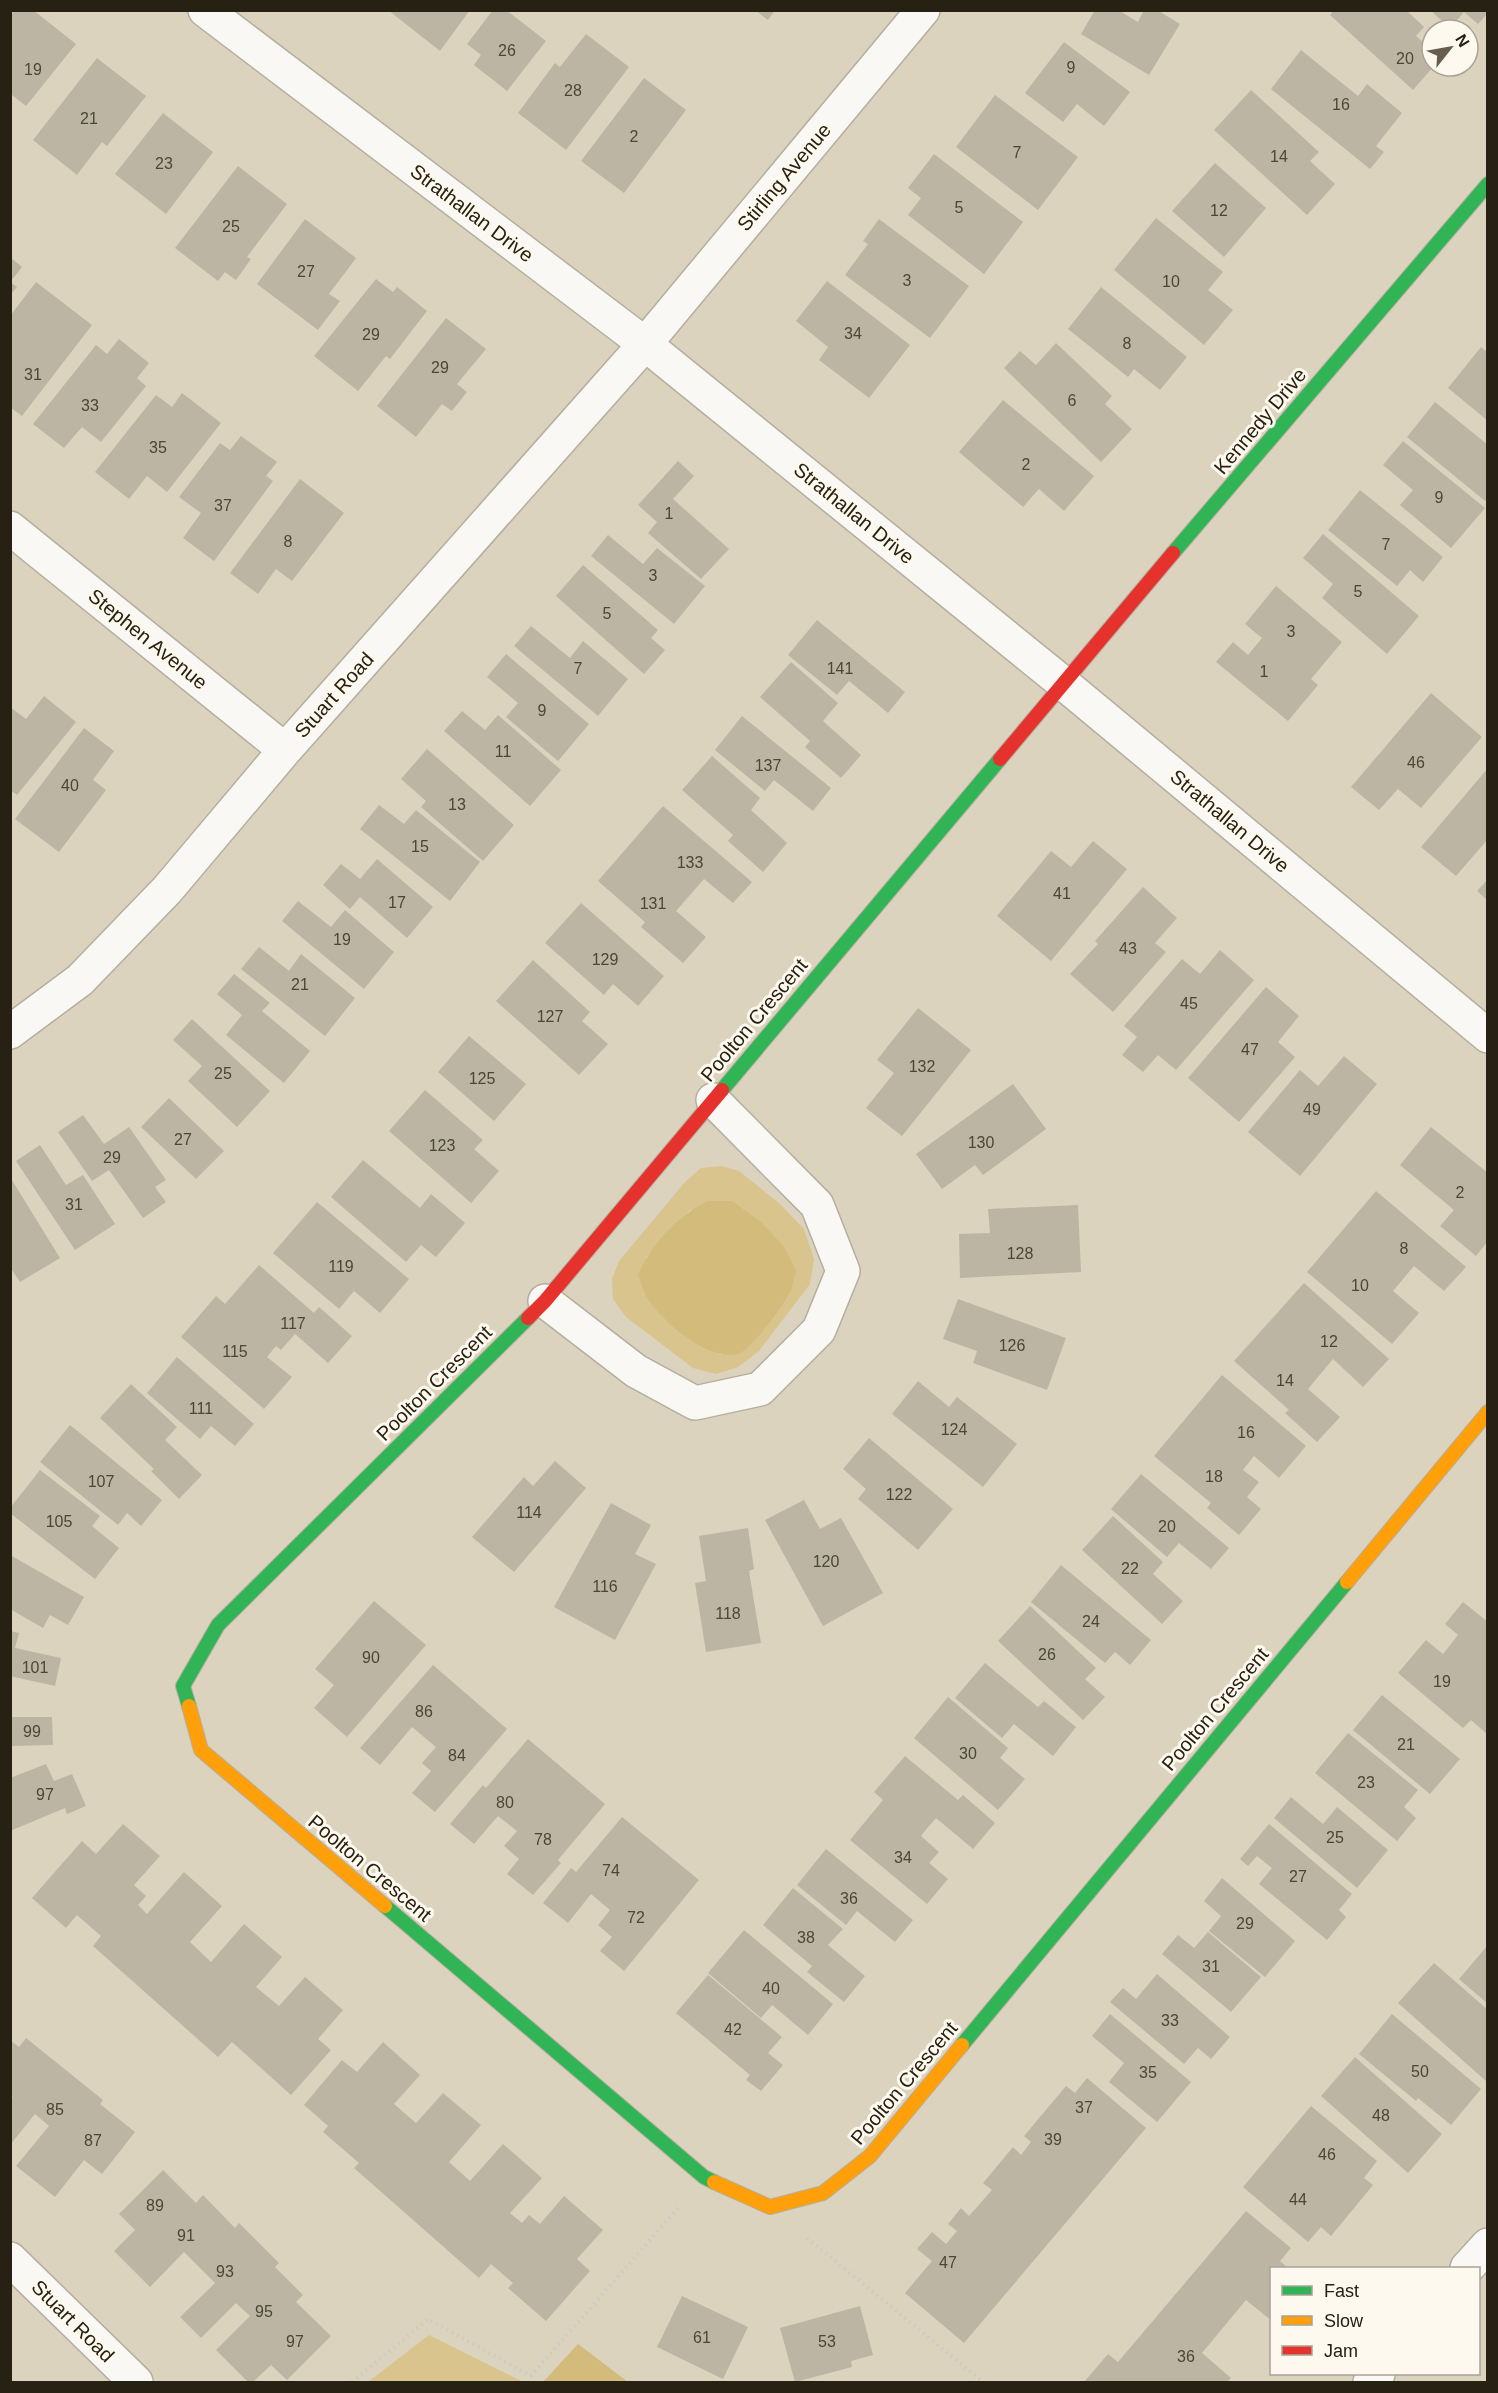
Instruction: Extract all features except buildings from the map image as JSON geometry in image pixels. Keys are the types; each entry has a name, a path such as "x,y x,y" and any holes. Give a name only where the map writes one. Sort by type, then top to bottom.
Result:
{"street":[{"name":"Strathallan Drive","path":"205,10 645,344 1063,683 1488,1036"},
{"name":"Stirling Avenue","path":"645,344 923,10"},
{"name":"Kennedy Drive","path":"1063,683 1488,184"},
{"name":"Stuart Road","path":"10,1032 80,980 166,890 285,750 645,344"},
{"name":"Stephen Avenue","path":"10,528 285,750"},
{"name":"Poolton Crescent","path":"1063,683 545,1301 218,1625 183,1686 201,1750 704,2177 770,2207 823,2193 870,2156 1488,1412"},
{"path":"545,1301 636,1371 695,1403 760,1389 819,1330 843,1271 817,1205 713,1100"},
{"path":"1468,2267 1488,2245"},
{"name":"Stuart Road","path":"10,2259 136,2382"}],"path":[{"path":"352,2382 428,2319 531,2376 704,2177"},
{"path":"770,2207 982,2382"}],"shaded area":[{"path":"722,1166 739,1171 780,1204 804,1229 814,1259 810,1284 759,1351 738,1367 716,1374 693,1368 626,1317 613,1299 612,1279 619,1261 685,1182 701,1168","holes":["691,1209 721,1355 690,1340 661,1316 646,1257"]},
{"path":"708,1201 732,1201 761,1222 785,1248 796,1270 790,1292 781,1306 768,1325 740,1353 728,1355 715,1353 687,1338 662,1317 653,1306 646,1296 638,1275 650,1253 667,1232 686,1214"},
{"path":"429,2335 523,2382 368,2382"},
{"path":"578,2344 628,2382 543,2382"}],"traffic: fast":[{"path":"1173,553 1488,184"},
{"path":"722,1090 1000,759"},
{"path":"189,1706 183,1686 218,1625 528,1318"},
{"path":"962,2045 1347,1582"},
{"path":"385,1906 704,2177 714,2182"}],"traffic: slow":[{"path":"1347,1582 1488,1412"},
{"path":"189,1706 201,1750 385,1906"},
{"path":"714,2182 770,2207 823,2193 870,2156 962,2045"}],"traffic: jam":[{"path":"1000,759 1173,553"},
{"path":"528,1318 545,1301 722,1090"}]}
